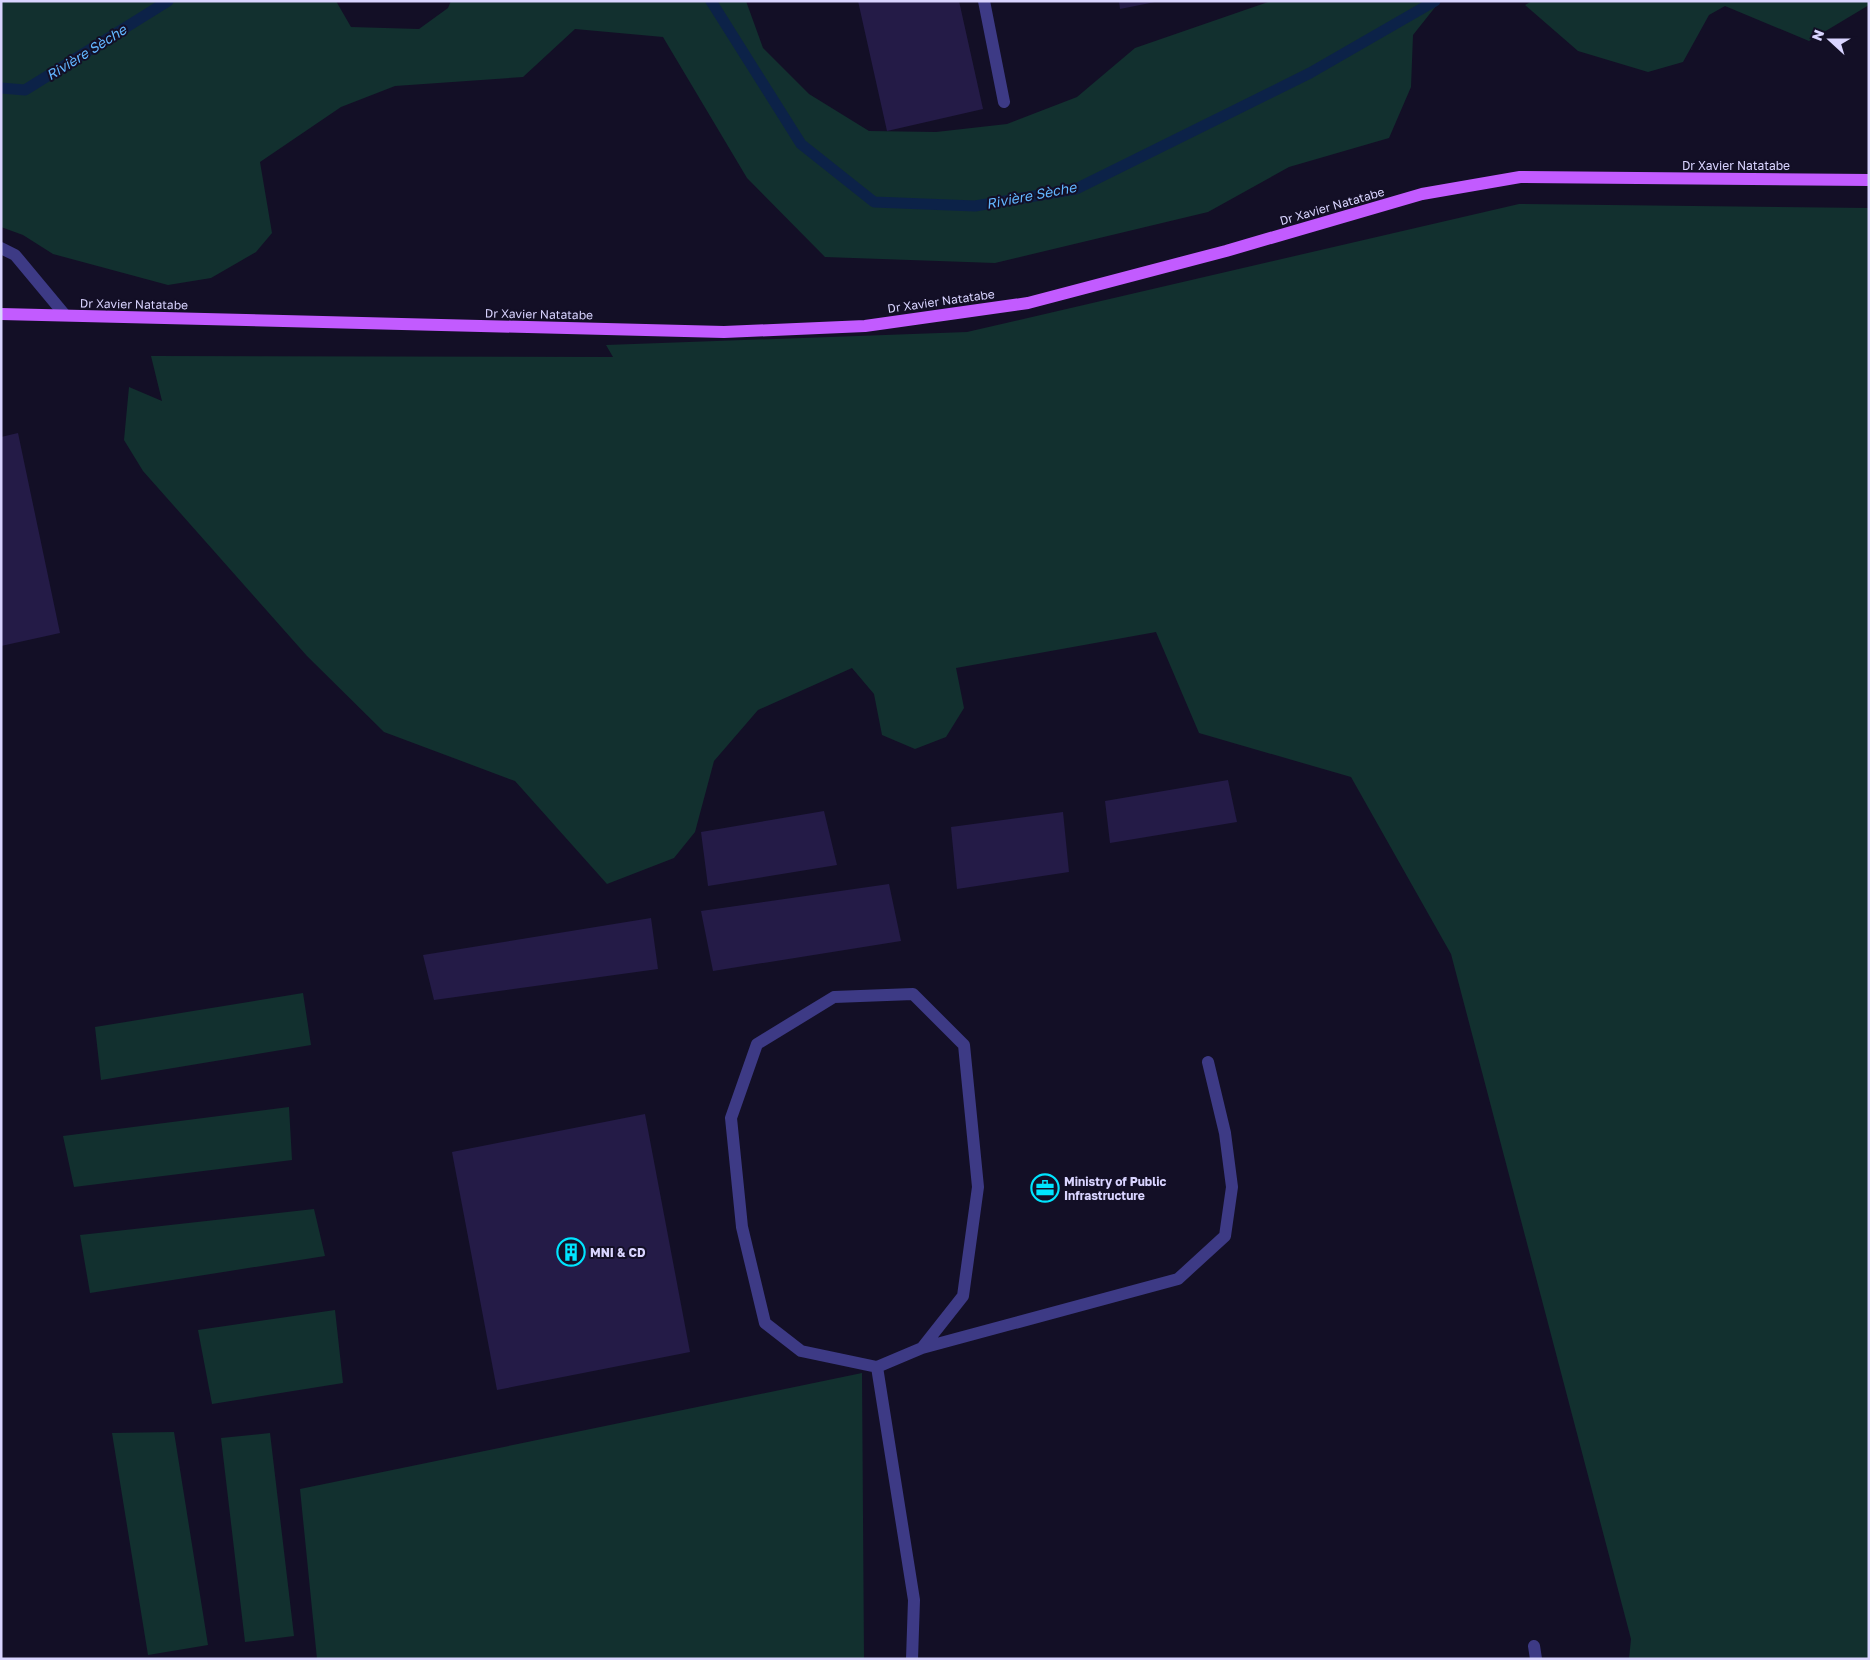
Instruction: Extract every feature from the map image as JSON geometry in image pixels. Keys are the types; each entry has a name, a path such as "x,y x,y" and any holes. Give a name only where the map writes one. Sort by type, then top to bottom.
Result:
{"main road":[{"name":"Dr Xavier Natatabe","path":"1,314 724,332 865,326 1028,303 1226,251 1422,194 1520,177 1869,180"}],"street":[{"path":"984,1 1004,102"},
{"path":"1,248 15,255 65,316"},
{"path":"922,1348 963,1296 978,1187 964,1045 913,994 834,997 757,1044 731,1118 742,1227 766,1323 801,1351 877,1368 922,1348 1178,1279 1225,1236 1232,1187 1225,1134 1208,1062"},
{"path":"877,1368 914,1600 912,1659"}],"green space":[{"path":"1,1 336,1 351,27 419,29 448,8 451,1 746,1 763,48 809,94 869,131 936,132 1007,124 1077,97 1135,48 1271,1 1440,1 1413,35 1411,87 1389,138 1289,167 1208,212 995,263 825,257 747,178 663,37 575,29 523,77 395,86 341,107 260,162 272,233 256,252 211,278 168,285 53,254 23,235 1,227"},
{"path":"1532,1 1869,1 1869,5 1809,41 1725,6 1709,15 1683,62 1648,72 1578,51 1525,5"},
{"path":"1519,204 1869,208 1869,1659 1629,1659 1631,1639 1451,954 1351,777 1199,733 1156,632 956,668 964,708 946,737 915,749 882,735 874,694 852,668 758,710 714,761 695,832 674,858 607,884 515,781 384,732 307,656 143,471 124,440 129,387 162,401 151,356 613,357 606,345 967,332"},
{"path":"303,993 311,1045 101,1080 95,1027"},
{"path":"289,1107 292,1160 74,1187 63,1136"},
{"path":"314,1209 325,1256 90,1293 80,1235"},
{"path":"335,1310 343,1383 212,1404 198,1330"},
{"path":"862,1373 864,1659 317,1659 300,1489"},
{"path":"174,1432 208,1645 148,1655 112,1433"},
{"path":"270,1433 294,1636 245,1642 221,1438"}],"building":[{"path":"858,1 959,1 983,109 887,131"},
{"path":"1119,1 1155,1 1155,2 1120,9"},
{"path":"18,433 60,633 1,646 1,437"},
{"path":"1228,780 1237,822 1110,843 1105,801"},
{"path":"824,811 837,865 708,886 701,832"},
{"path":"1063,812 1069,872 957,889 951,827"},
{"path":"889,884 901,941 713,971 701,911"},
{"path":"651,918 658,969 434,1000 423,955"},
{"name":"MNI & CD","path":"645,1114 690,1352 497,1390 452,1152"}],"waterway":[{"name":"Rivière Sèche","path":"1,88 25,90 168,1"},
{"name":"Rivière Sèche","path":"711,1 801,144 874,202 975,206 1076,189 1310,73 1435,1"}],"place":[{"name":"Ministry of Public Infrastructure","path":"1045,1188"},
{"name":"MNI & CD","path":"571,1252"}]}
